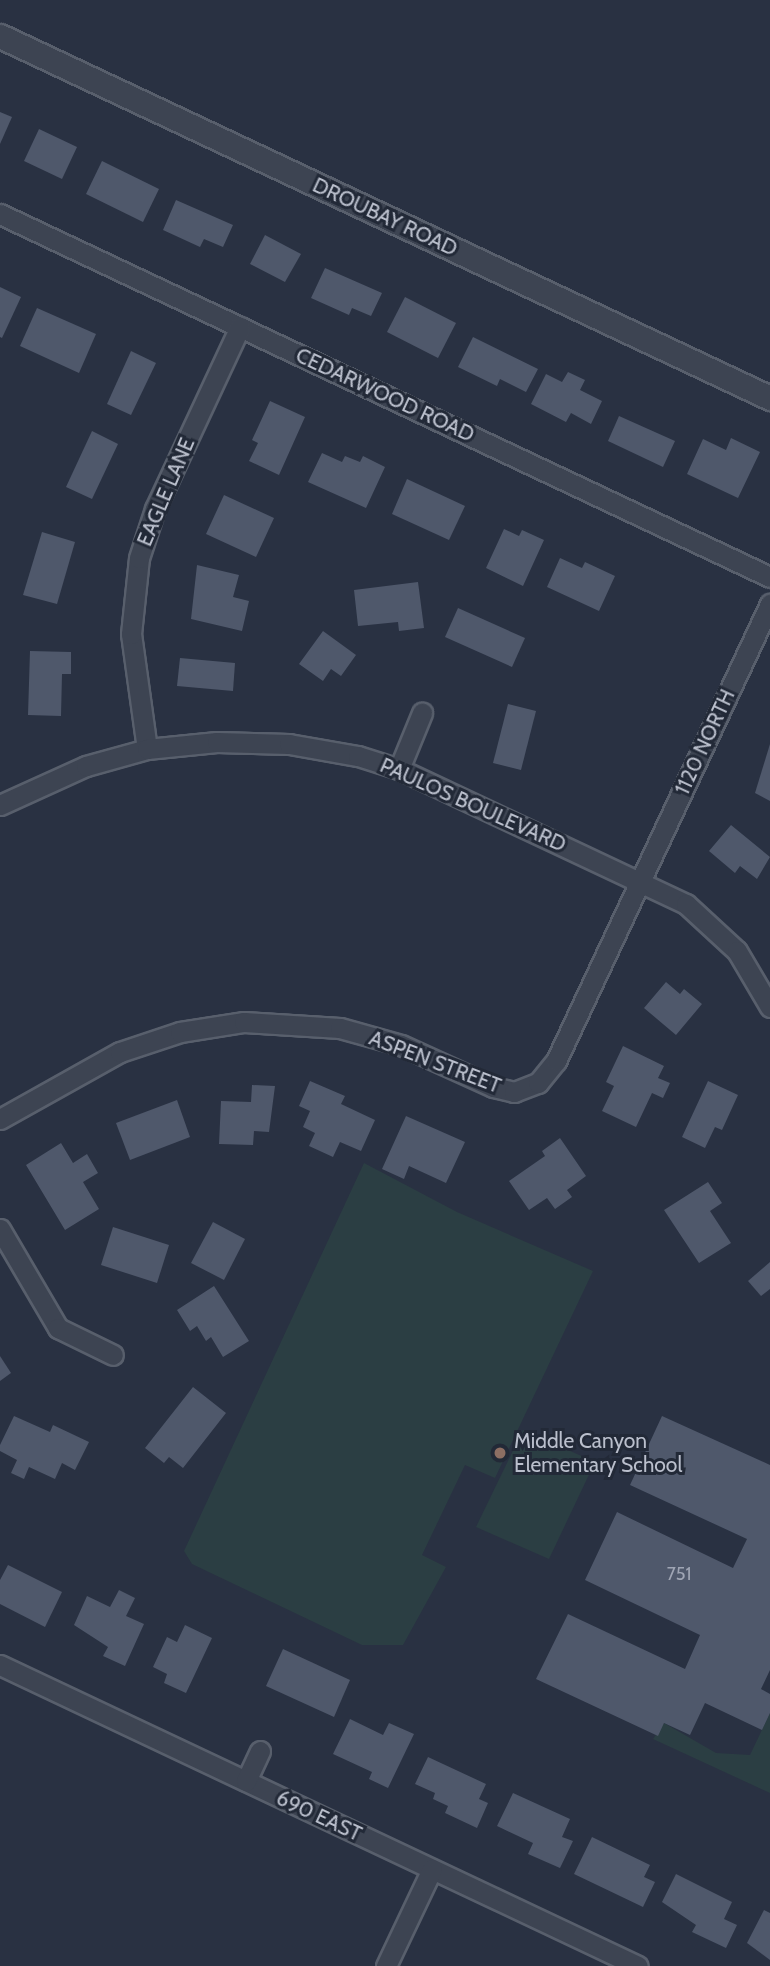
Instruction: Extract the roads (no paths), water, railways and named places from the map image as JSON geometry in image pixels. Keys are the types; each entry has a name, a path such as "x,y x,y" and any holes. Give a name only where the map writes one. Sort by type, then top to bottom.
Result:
{"street":[{"name":"DROUBAY ROAD","path":"0,36 770,398"},
{"name":"CEDARWOOD ROAD","path":"0,214 770,577"},
{"name":"EAGLE LANE","path":"147,749 131,634 139,558 155,509 240,327"},
{"name":"1120 NORTH","path":"640,881 770,604"},
{"path":"399,769 422,713"},
{"name":"PAULOS BOULEVARD","path":"0,805 86,766 147,749 217,742 289,744 358,756 399,769 686,904 722,933 751,970 770,1006"},
{"name":"ASPEN STREET","path":"0,1119 120,1052 180,1032 244,1022 340,1028 401,1045 493,1087 514,1092 538,1083 556,1061 640,881"},
{"path":"0,1229 58,1328 113,1355"},
{"name":"690 EAST","path":"0,1665 638,1966"},
{"path":"246,1781 260,1751"},
{"path":"386,1966 432,1869"}],"place":[{"name":"Middle Canyon Elementary School","path":"500,1453"}]}
